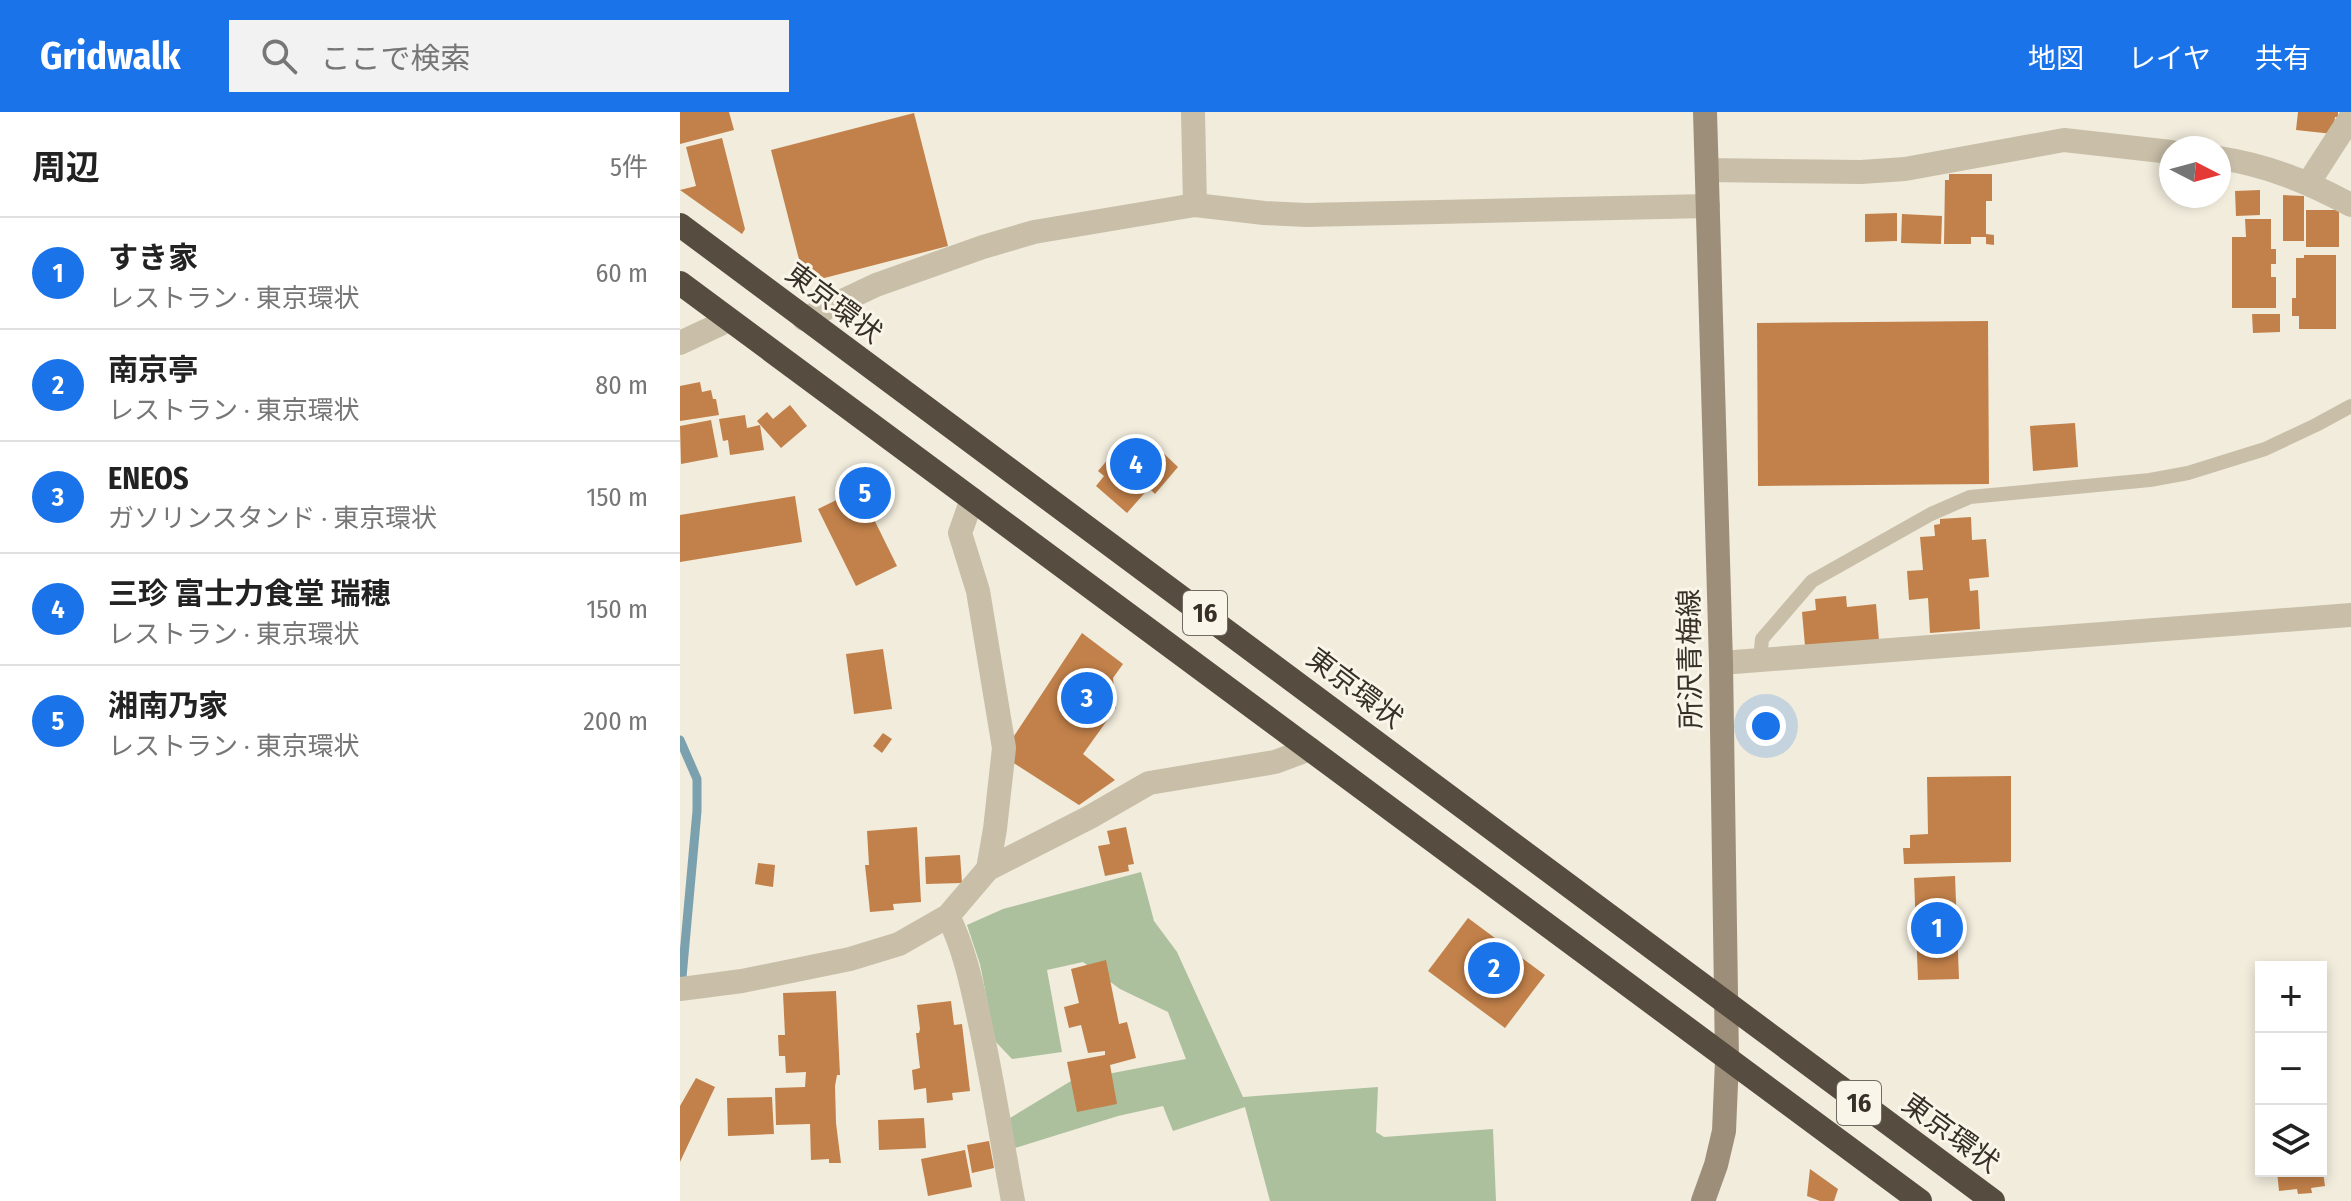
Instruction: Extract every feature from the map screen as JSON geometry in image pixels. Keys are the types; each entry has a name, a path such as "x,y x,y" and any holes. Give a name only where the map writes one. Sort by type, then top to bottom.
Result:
{"highway":[{"name":"東京環状","path":"680,225 1993,1201"},
{"name":"16","path":"680,283 1920,1201"}],"main road":[{"name":"所沢青梅線","path":"1703,1201 1724,1131 1727,1060 1721,663 1705,112"}],"street":[{"path":"1193,112 1195,205"},
{"path":"2309,182 2351,117"},
{"path":"1707,170 1861,172 1905,169 2064,140 2159,151"},
{"path":"2231,160 2255,163 2309,182 2351,205"},
{"path":"804,319 876,285 1034,232 1195,205 1306,215 1708,206"},
{"path":"680,343 729,320"},
{"path":"972,499 960,533 978,591 1004,748 988,869"},
{"path":"1721,663 2351,615"},
{"path":"685,988 742,981 850,959 899,944 948,916 988,869 1149,783 1275,762 1310,749"},
{"path":"948,916 960,940 971,980 1013,1201"}],"lane":[{"path":"1760,660 1762,639 1812,581 1931,514 1970,497 2150,480 2188,473 2265,449 2351,406"}],"green space":[{"path":"1141,872 1154,921 1177,952 1243,1097 1378,1087 1376,1132 1384,1137 1493,1129 1496,1201 1270,1201 1245,1107 1173,1131 1163,1106 1118,1116 1015,1148 1010,1118 1071,1081 1186,1059 1168,1012 1120,989 1083,962 1047,970 1062,1052 1012,1059 995,1041 980,964 967,925 1003,909"}],"building":[{"path":"680,112 729,112 734,130 680,144"},
{"path":"2298,112 2338,112 2333,134 2296,130"},
{"path":"914,113 948,246 805,283 771,150"},
{"path":"722,138 745,229 742,234 680,190 696,186 686,147"},
{"path":"1949,174 1992,174 1992,201 1986,201 1986,234 1994,235 1994,245 1986,244 1986,237 1971,237 1971,244 1944,244 1945,180 1949,180"},
{"path":"2260,190 2260,215 2236,216 2235,191"},
{"path":"2283,195 2304,196 2304,241 2283,241"},
{"path":"2306,210 2339,210 2339,247 2306,247"},
{"path":"1897,213 1897,241 1865,242 1865,214"},
{"path":"1902,214 1942,216 1941,244 1901,243"},
{"path":"2245,219 2271,219 2271,249 2276,249 2276,264 2271,264 2271,277 2276,277 2276,308 2232,308 2232,237 2246,237"},
{"path":"2304,255 2336,255 2336,329 2299,329 2299,316 2292,316 2292,298 2296,298 2296,258 2304,258"},
{"path":"2252,314 2280,314 2280,332 2253,333"},
{"path":"1988,321 1989,484 1758,486 1757,323"},
{"path":"700,382 702,392 711,390 719,415 680,421 680,386"},
{"path":"790,405 807,426 781,448 757,421 767,412 773,419"},
{"path":"745,415 747,428 760,425 764,450 730,455 728,440 723,441 719,419"},
{"path":"711,420 718,457 681,464 680,426"},
{"path":"2075,423 2078,467 2033,471 2030,426"},
{"path":"1134,443 1151,457 1158,448 1178,467 1155,494 1149,488 1127,513 1096,486 1104,476 1098,471 1116,450 1122,455"},
{"path":"859,489 897,566 856,586 818,509"},
{"path":"795,496 802,542 680,562 680,515"},
{"path":"1971,517 1972,540 1986,539 1989,577 1969,579 1970,591 1978,590 1980,629 1930,633 1928,598 1909,600 1907,571 1923,570 1920,537 1935,536 1934,525 1940,524 1940,519"},
{"path":"1846,596 1847,607 1876,604 1879,640 1805,646 1802,612 1816,610 1815,599"},
{"path":"1082,633 1123,664 1113,678 1116,708 1083,754 1115,780 1079,805 1012,762 1010,742"},
{"path":"883,649 892,709 854,714 846,654"},
{"path":"883,733 892,739 882,753 873,746"},
{"path":"2011,776 2011,862 1904,864 1903,848 1910,848 1910,835 1928,834 1927,777"},
{"path":"917,827 921,902 893,904 894,910 870,912 865,865 869,865 867,831"},
{"path":"1126,827 1134,864 1128,865 1129,871 1105,876 1098,846 1110,844 1107,831"},
{"path":"960,855 962,883 926,884 925,857"},
{"path":"758,863 775,865 773,887 755,884"},
{"path":"1955,876 1959,979 1918,980 1914,878"},
{"path":"1468,918 1545,975 1505,1028 1428,971"},
{"path":"1106,960 1119,1024 1127,1022 1136,1058 1110,1065 1117,1104 1077,1112 1067,1062 1105,1055 1105,1051 1088,1053 1081,1025 1069,1028 1064,1007 1079,1003 1071,969"},
{"path":"836,991 840,1075 837,1075 835,1086 836,1123 841,1163 829,1163 829,1159 811,1160 810,1124 776,1125 775,1088 805,1087 806,1072 786,1073 785,1056 779,1056 778,1035 785,1035 783,993"},
{"path":"951,1001 954,1025 962,1024 970,1091 952,1093 953,1100 927,1103 926,1088 914,1090 912,1070 920,1068 917,1005"},
{"path":"696,1078 715,1087 680,1162 680,1106"},
{"path":"772,1097 774,1134 728,1136 727,1098"},
{"path":"924,1118 926,1148 879,1150 878,1120"},
{"path":"989,1141 994,1168 972,1173 967,1145"},
{"path":"965,1150 972,1187 928,1196 921,1159"},
{"path":"1810,1169 1838,1189 1834,1201 1820,1201 1807,1196"},
{"path":"2278,1177 2324,1177 2325,1186 2311,1188 2312,1193 2298,1194 2297,1189 2279,1191"}],"waterway":[{"path":"680,740 697,779 697,811 681,988"}],"place":[{"name":"三珍 富士力食堂 瑞穂","path":"1136,464"},
{"name":"湘南乃家","path":"865,493"},
{"name":"ENEOS","path":"1087,698"},
{"name":"すき家","path":"1937,928"},
{"name":"南京亭","path":"1494,968"}]}
